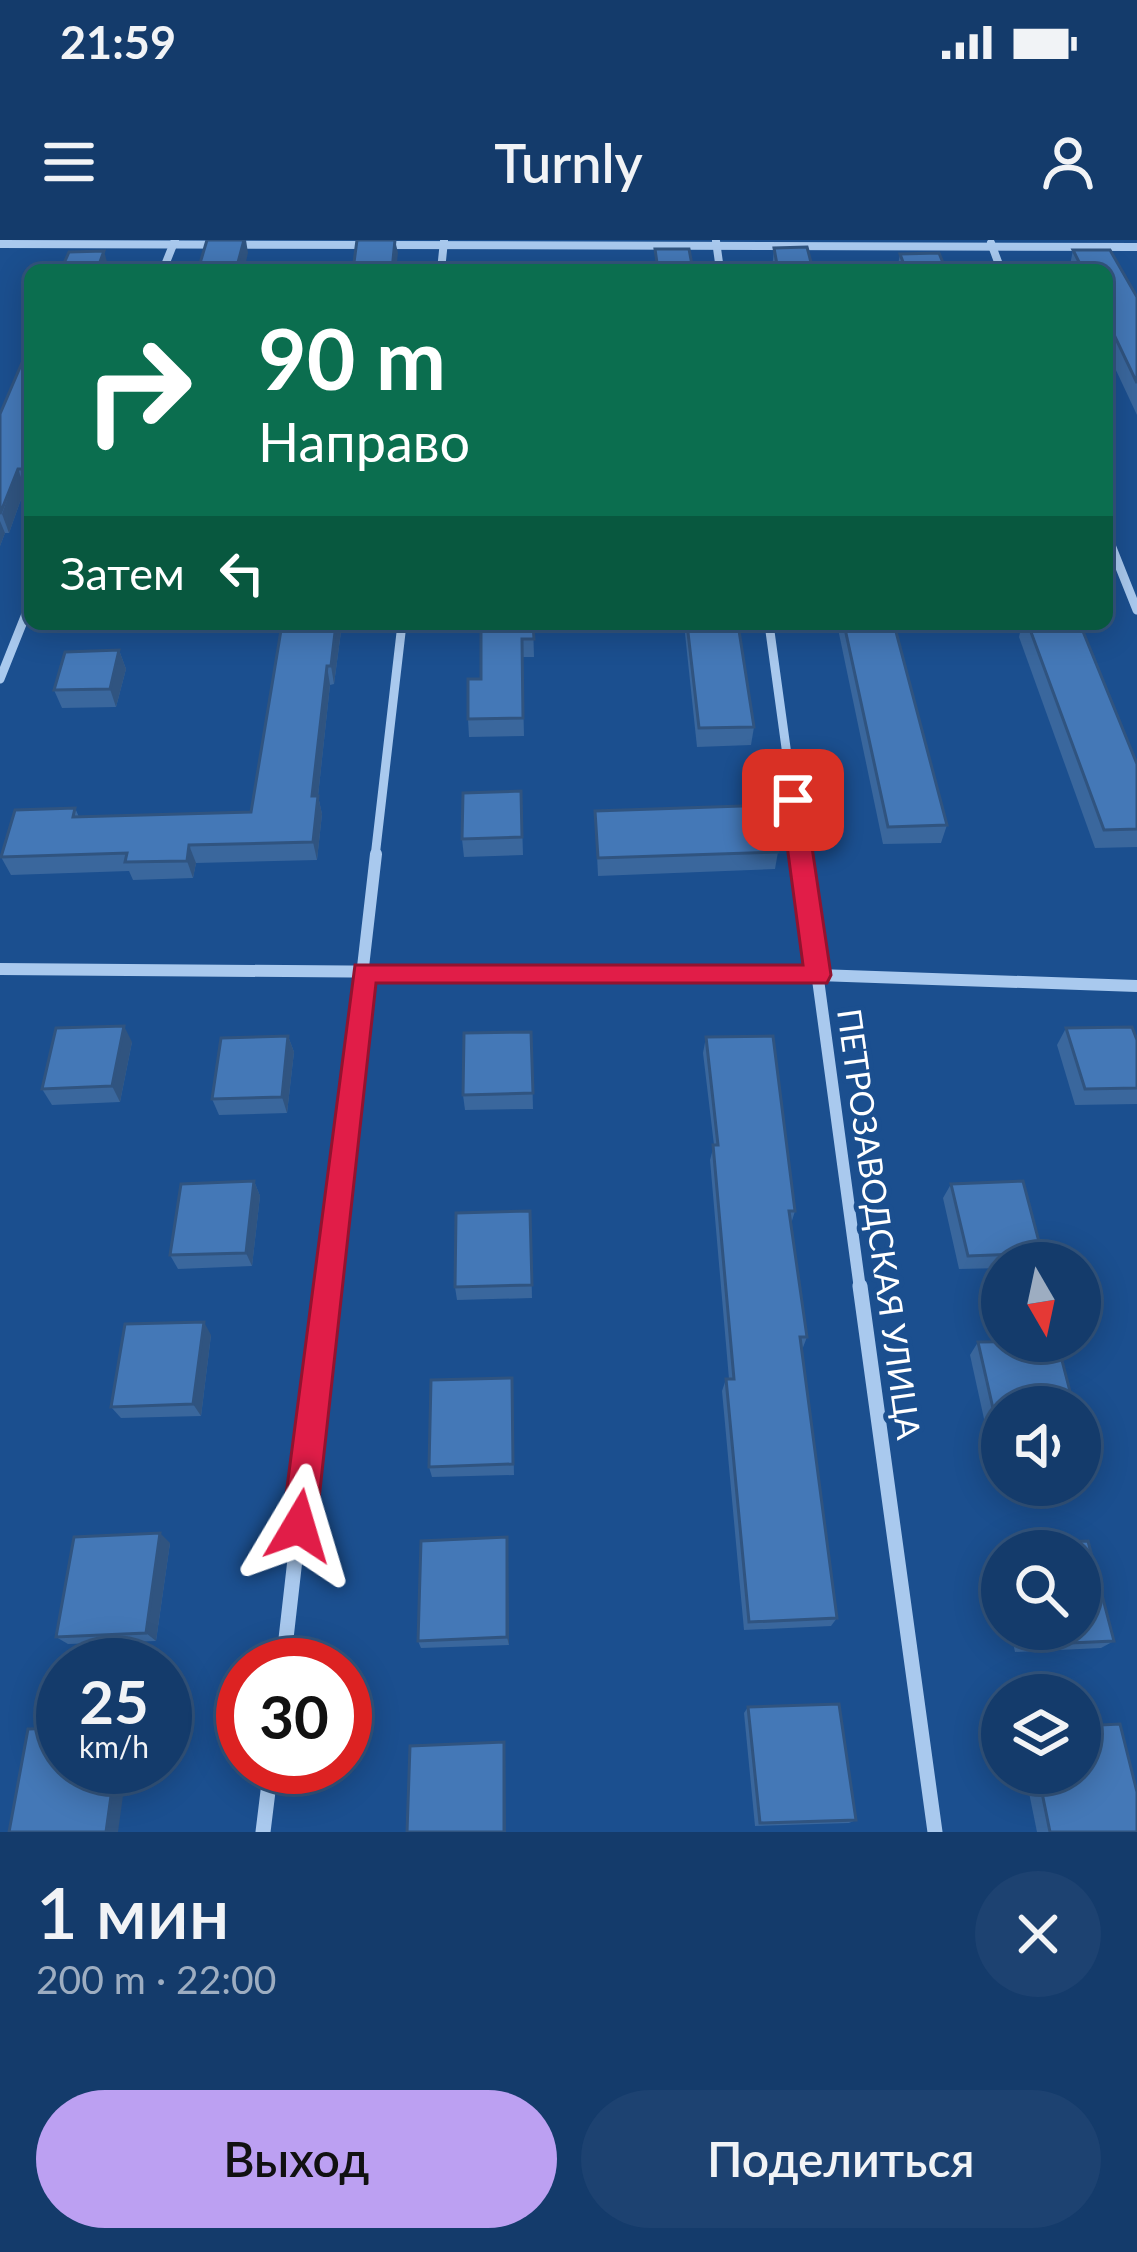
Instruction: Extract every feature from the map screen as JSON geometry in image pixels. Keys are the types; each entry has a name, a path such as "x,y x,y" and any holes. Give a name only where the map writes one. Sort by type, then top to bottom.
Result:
{"street":[{"path":"0,244 991,243 1137,247"},
{"path":"1113,550 1137,610"},
{"path":"0,679 24,619"},
{"path":"286,1638 401,630"},
{"name":"ПЕТРОЗАВОДСКАЯ УЛИЦА","path":"770,630 934,1832"},
{"path":"0,969 818,975 1137,986"},
{"path":"263,1832 268,1794"}],"building":[{"path":"207,240 244,240 238,264 200,264"},
{"path":"357,240 395,240 393,264 354,264"},
{"path":"807,247 811,264 777,264 774,248"},
{"path":"655,249 689,249 692,264 657,264"},
{"path":"1073,250 1110,250 1137,297 1137,383 1113,333 1113,264 1080,264"},
{"path":"104,251 99,264 64,264 69,252"},
{"path":"939,253 944,264 904,264 900,254"},
{"path":"24,358 24,466 18,469 0,514 0,414"},
{"path":"281,630 335,630 312,796 318,796 313,842 189,845 187,861 125,862 127,853 1,857 15,810 75,808 73,817 251,812"},
{"path":"481,630 533,630 534,639 522,639 523,718 468,719 468,679 481,679"},
{"path":"688,630 739,630 754,727 699,728"},
{"path":"845,630 896,630 947,825 888,827"},
{"path":"1030,630 1082,630 1137,764 1137,829 1104,830"},
{"path":"119,650 110,689 54,690 65,652"},
{"path":"521,791 522,837 462,839 463,793"},
{"path":"770,805 778,852 598,858 595,811"},
{"path":"124,1026 112,1086 42,1089 56,1028"},
{"path":"1132,1027 1137,1040 1137,1088 1085,1089 1066,1028"},
{"path":"531,1032 533,1093 463,1095 464,1033"},
{"path":"288,1036 282,1097 212,1099 221,1038"},
{"path":"773,1036 795,1211 789,1211 807,1337 800,1337 837,1618 749,1622 726,1379 734,1379 706,1037"},
{"path":"254,1181 246,1253 170,1255 181,1184"},
{"path":"1023,1181 1039,1242 981,1242 981,1255 968,1256 951,1184"},
{"path":"530,1211 532,1285 455,1287 456,1213"},
{"path":"204,1322 193,1404 111,1407 125,1324"},
{"path":"983,1362 1062,1362 1069,1386 988,1386"},
{"path":"512,1378 513,1464 429,1467 431,1380"},
{"path":"160,1533 146,1633 56,1637 74,1537"},
{"path":"507,1537 507,1637 418,1641 421,1541"},
{"path":"1101,1591 1114,1641 1101,1642"},
{"path":"839,1704 856,1820 760,1823 748,1707"},
{"path":"1120,1724 1137,1792 1137,1832 1050,1832 1042,1794 1101,1794 1101,1725"},
{"path":"28,1729 36,1729 36,1794 111,1794 106,1832 9,1832"},
{"path":"504,1742 504,1832 407,1832 410,1746"}],"route":[{"path":"299,1526 364,972 818,975 793,800"}]}
